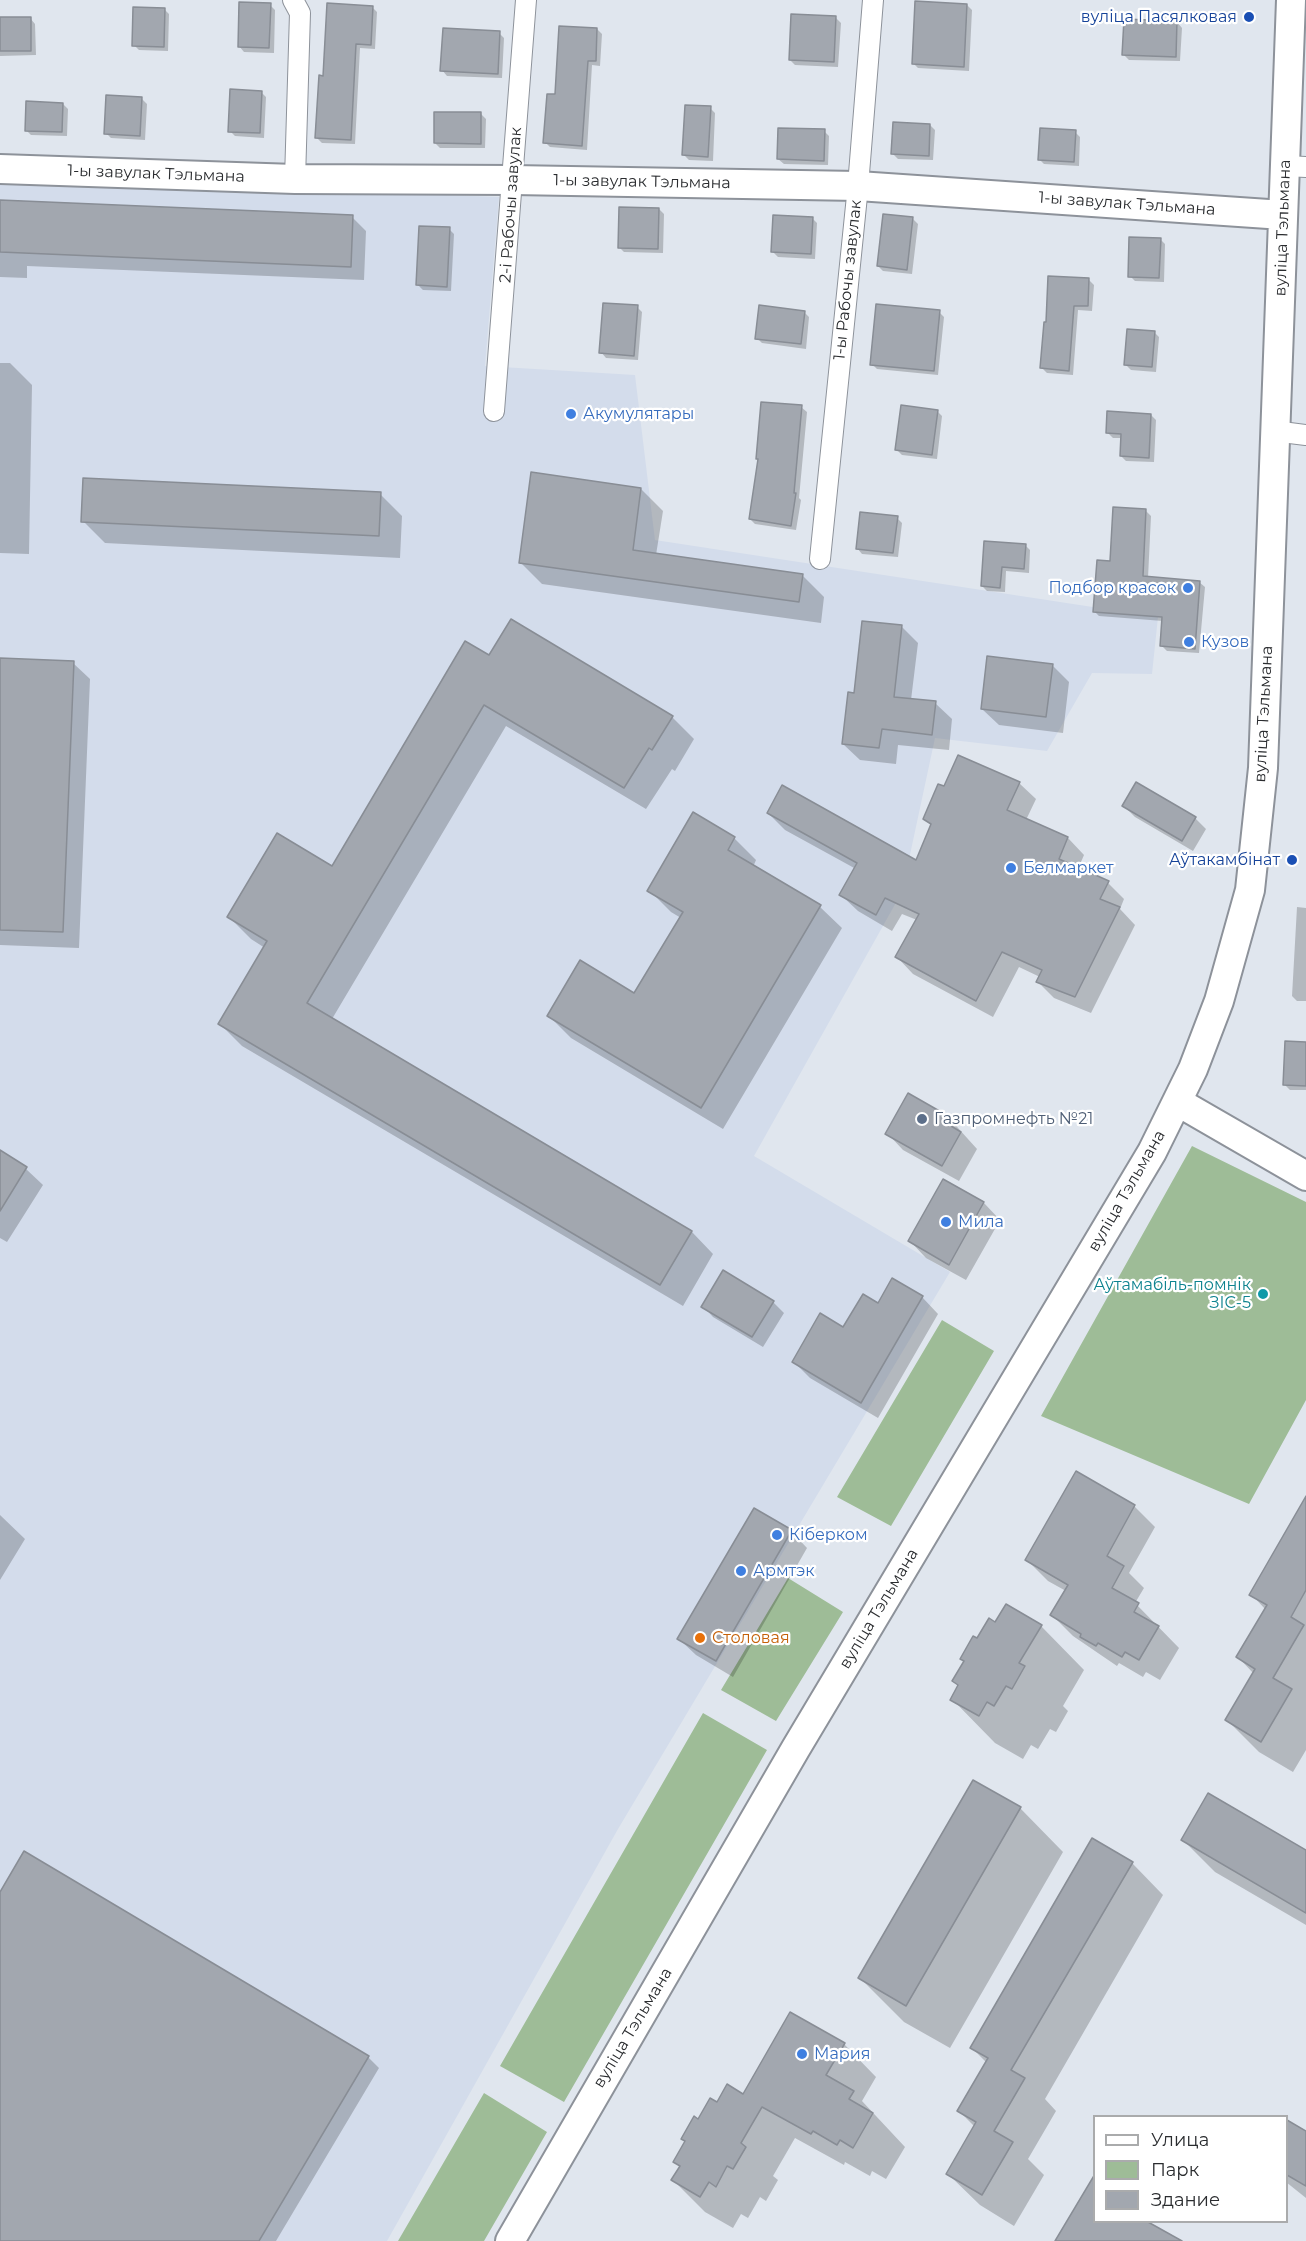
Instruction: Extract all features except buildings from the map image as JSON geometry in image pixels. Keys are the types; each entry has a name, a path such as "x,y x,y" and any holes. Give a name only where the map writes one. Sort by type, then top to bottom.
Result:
{"main road":[{"name":"вуліца Тэльмана","path":"510,2241 796,1748 1152,1152 1178,1102 1219,1001 1250,890 1263,768 1283,215 1296,166 1292,0"},
{"name":"1-ы завулак Тэльмана","path":"0,169 295,179 858,186 1283,215"},
{"path":"1178,1102 1306,1176"}],"street":[{"path":"293,0 300,13 295,179"},
{"name":"2-і Рабочы завулак","path":"494,411 526,0"},
{"name":"1-ы Рабочы завулак","path":"820,559 858,186 873,0"},
{"path":"1274,431 1306,435"}],"shaded area":[{"path":"0,178 499,197 485,366 635,375 655,540 1158,617 1152,674 1092,673 1047,751 935,738 902,892 754,1156 950,1272 618,1829 387,2241 0,2241"}],"green space":[{"path":"1192,1146 1306,1202 1306,1400 1249,1504 1041,1416"},
{"path":"942,1320 994,1351 891,1526 837,1497"},
{"path":"788,1578 843,1612 776,1721 721,1690"},
{"path":"703,1713 767,1750 564,2102 500,2066"},
{"path":"484,2093 547,2132 484,2241 398,2241"}],"place":[{"name":"вуліца Пасялковая","path":"1249,17"},
{"name":"Акумулятары","path":"571,414"},
{"name":"Подбор красок","path":"1188,588"},
{"name":"Кузов","path":"1189,642"},
{"name":"Аўтакамбінат","path":"1292,860"},
{"name":"Белмаркет","path":"1011,868"},
{"name":"Газпромнефть №21","path":"922,1119"},
{"name":"Мила","path":"946,1222"},
{"name":"Аўтамабіль-помнік ЗІС-5","path":"1263,1294"},
{"name":"Кіберком","path":"777,1535"},
{"name":"Армтэк","path":"741,1571"},
{"name":"Столовая","path":"700,1638"},
{"name":"Мария","path":"802,2054"}]}
